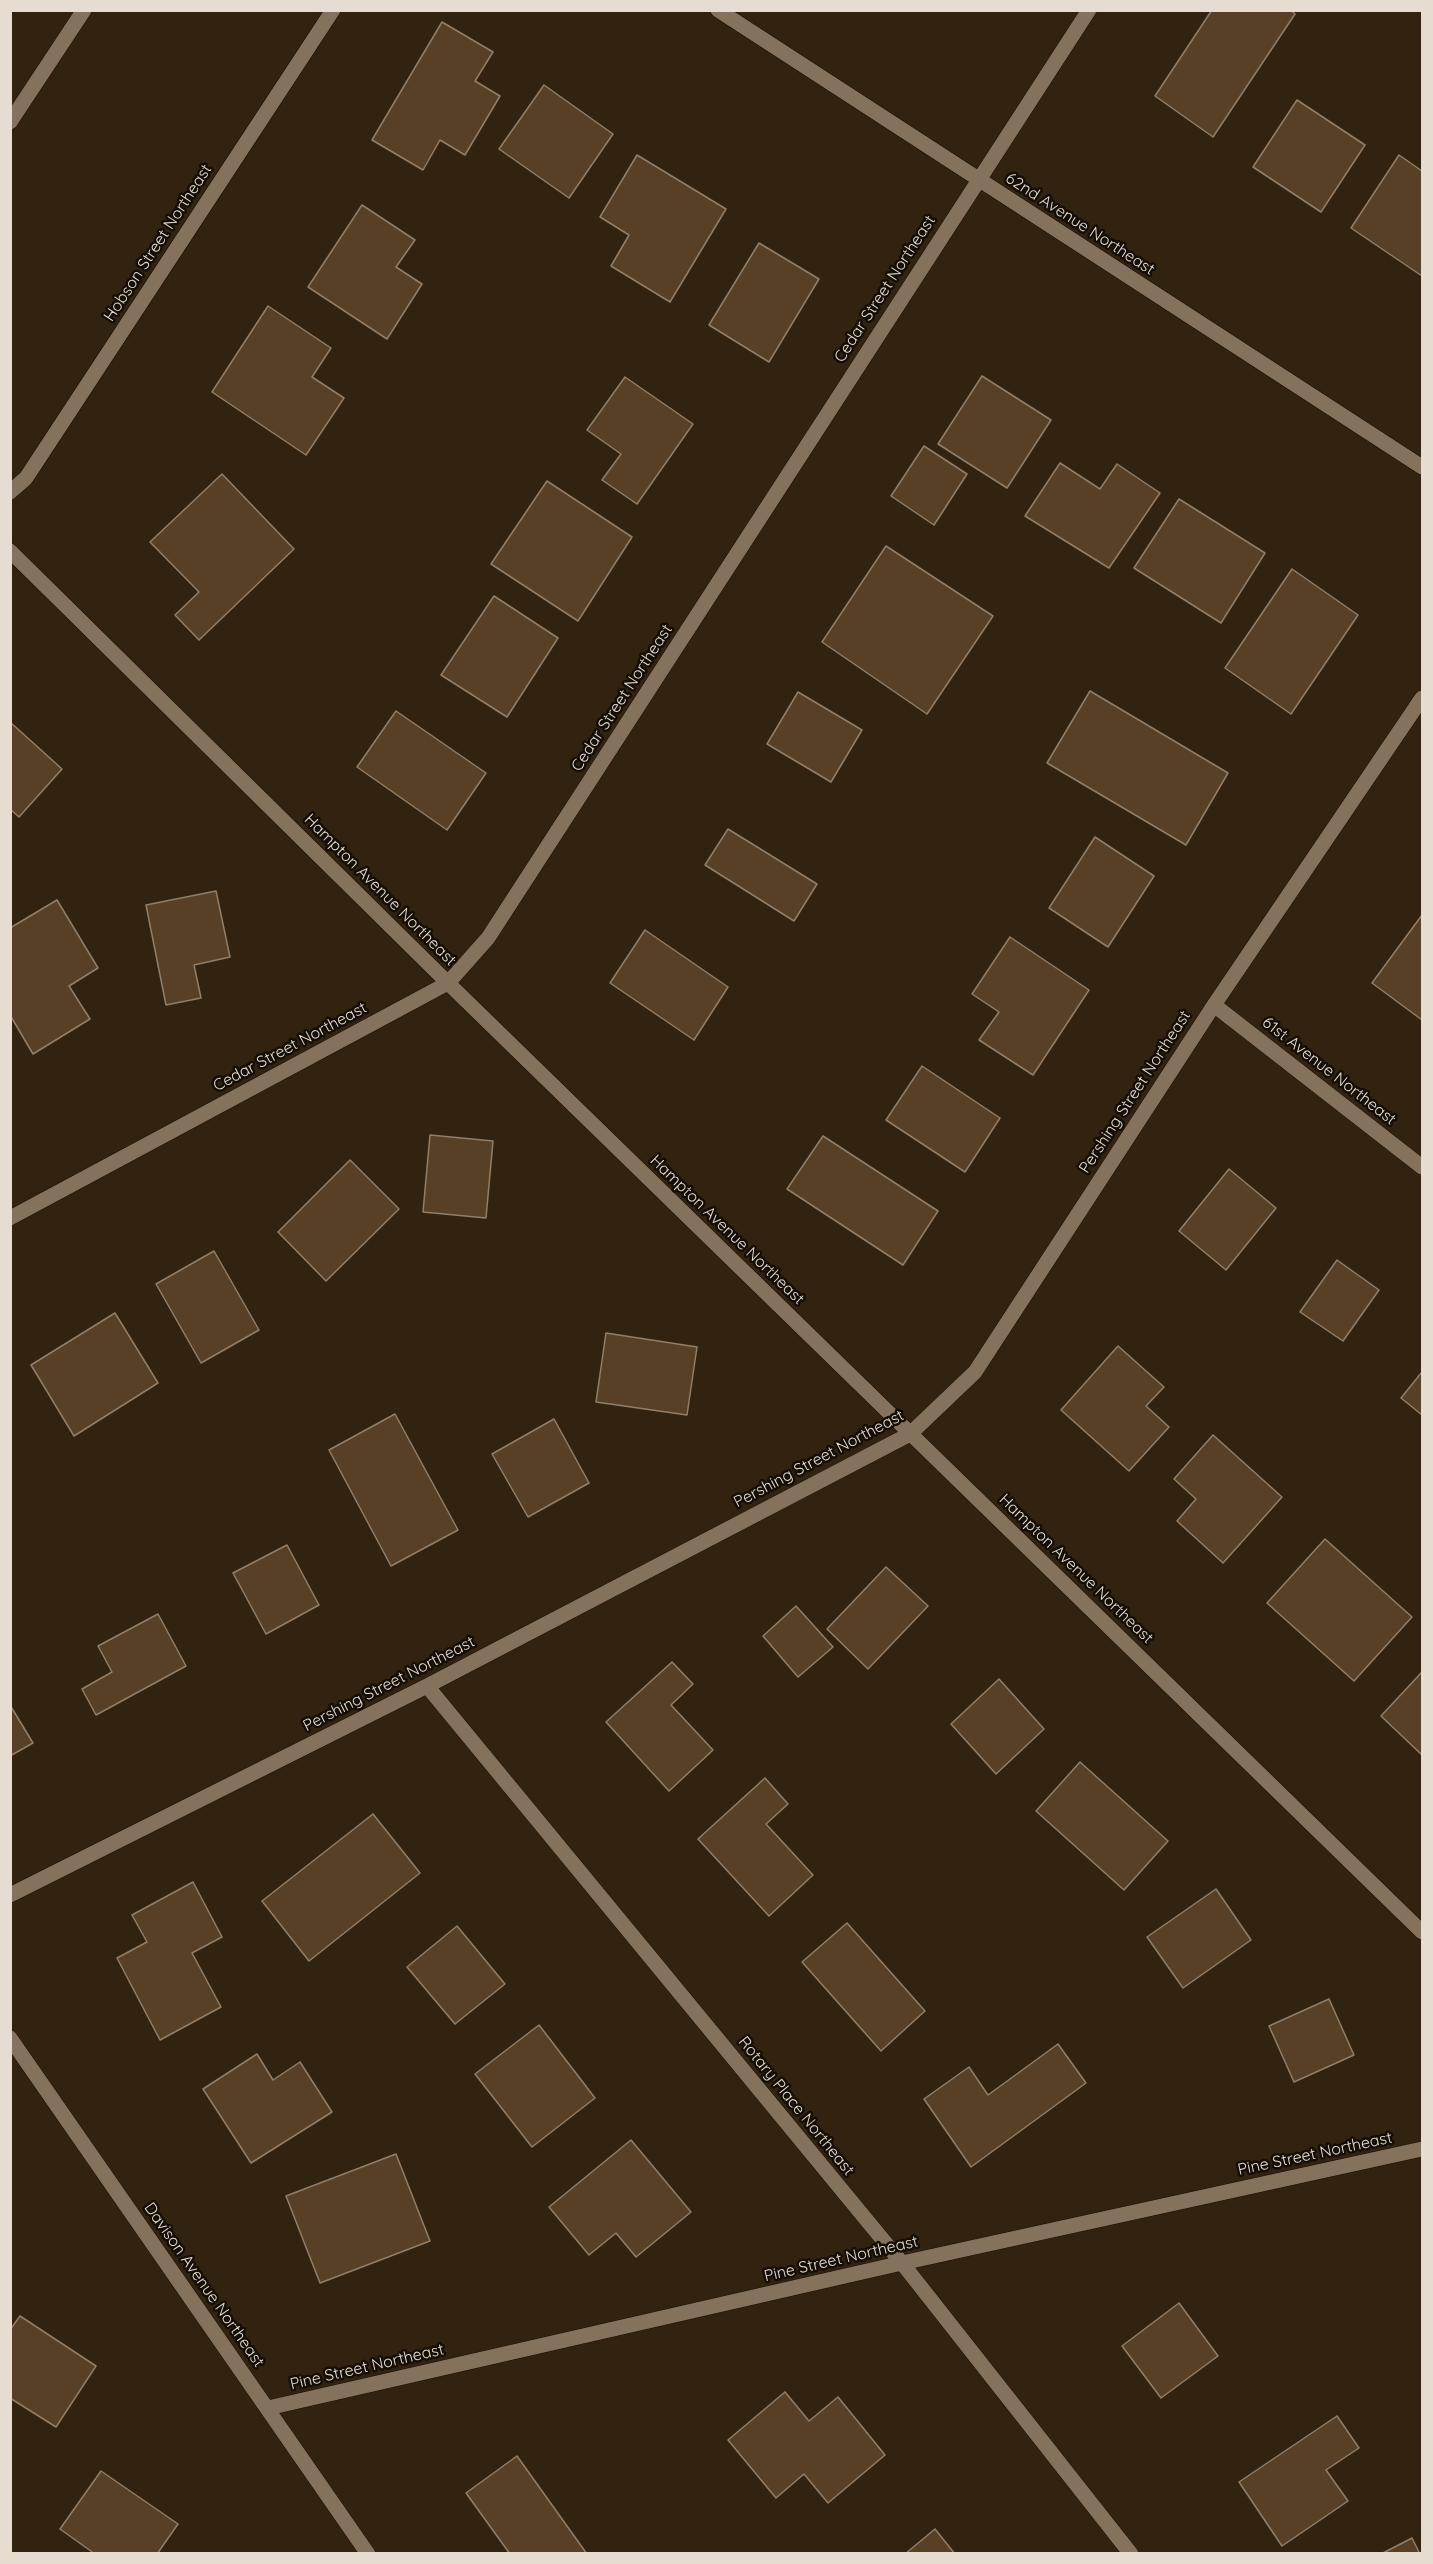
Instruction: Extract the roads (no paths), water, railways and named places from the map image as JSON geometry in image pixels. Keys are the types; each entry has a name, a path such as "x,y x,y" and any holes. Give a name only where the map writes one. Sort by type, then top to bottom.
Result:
{"street":[{"path":"10,122 84,10"},
{"name":"Hobson Street Northeast","path":"10,492 26,478 333,10"},
{"name":"62nd Avenue Northeast","path":"718,10 1422,467"},
{"name":"Cedar Street Northeast","path":"10,1218 448,982 488,938 1089,10"},
{"name":"Hampton Avenue Northeast","path":"10,551 910,1434 1422,1932"},
{"name":"Pershing Street Northeast","path":"10,1895 427,1686 910,1434 975,1372 1214,1005 1422,698"},
{"name":"61st Avenue Northeast","path":"1214,1005 1422,1167"},
{"name":"Rotary Place Northeast","path":"427,1686 902,2263 1131,2553"},
{"name":"Davison Avenue Northeast","path":"10,2038 368,2553"},
{"name":"Pine Street Northeast","path":"268,2408 902,2263 1422,2149"}]}
